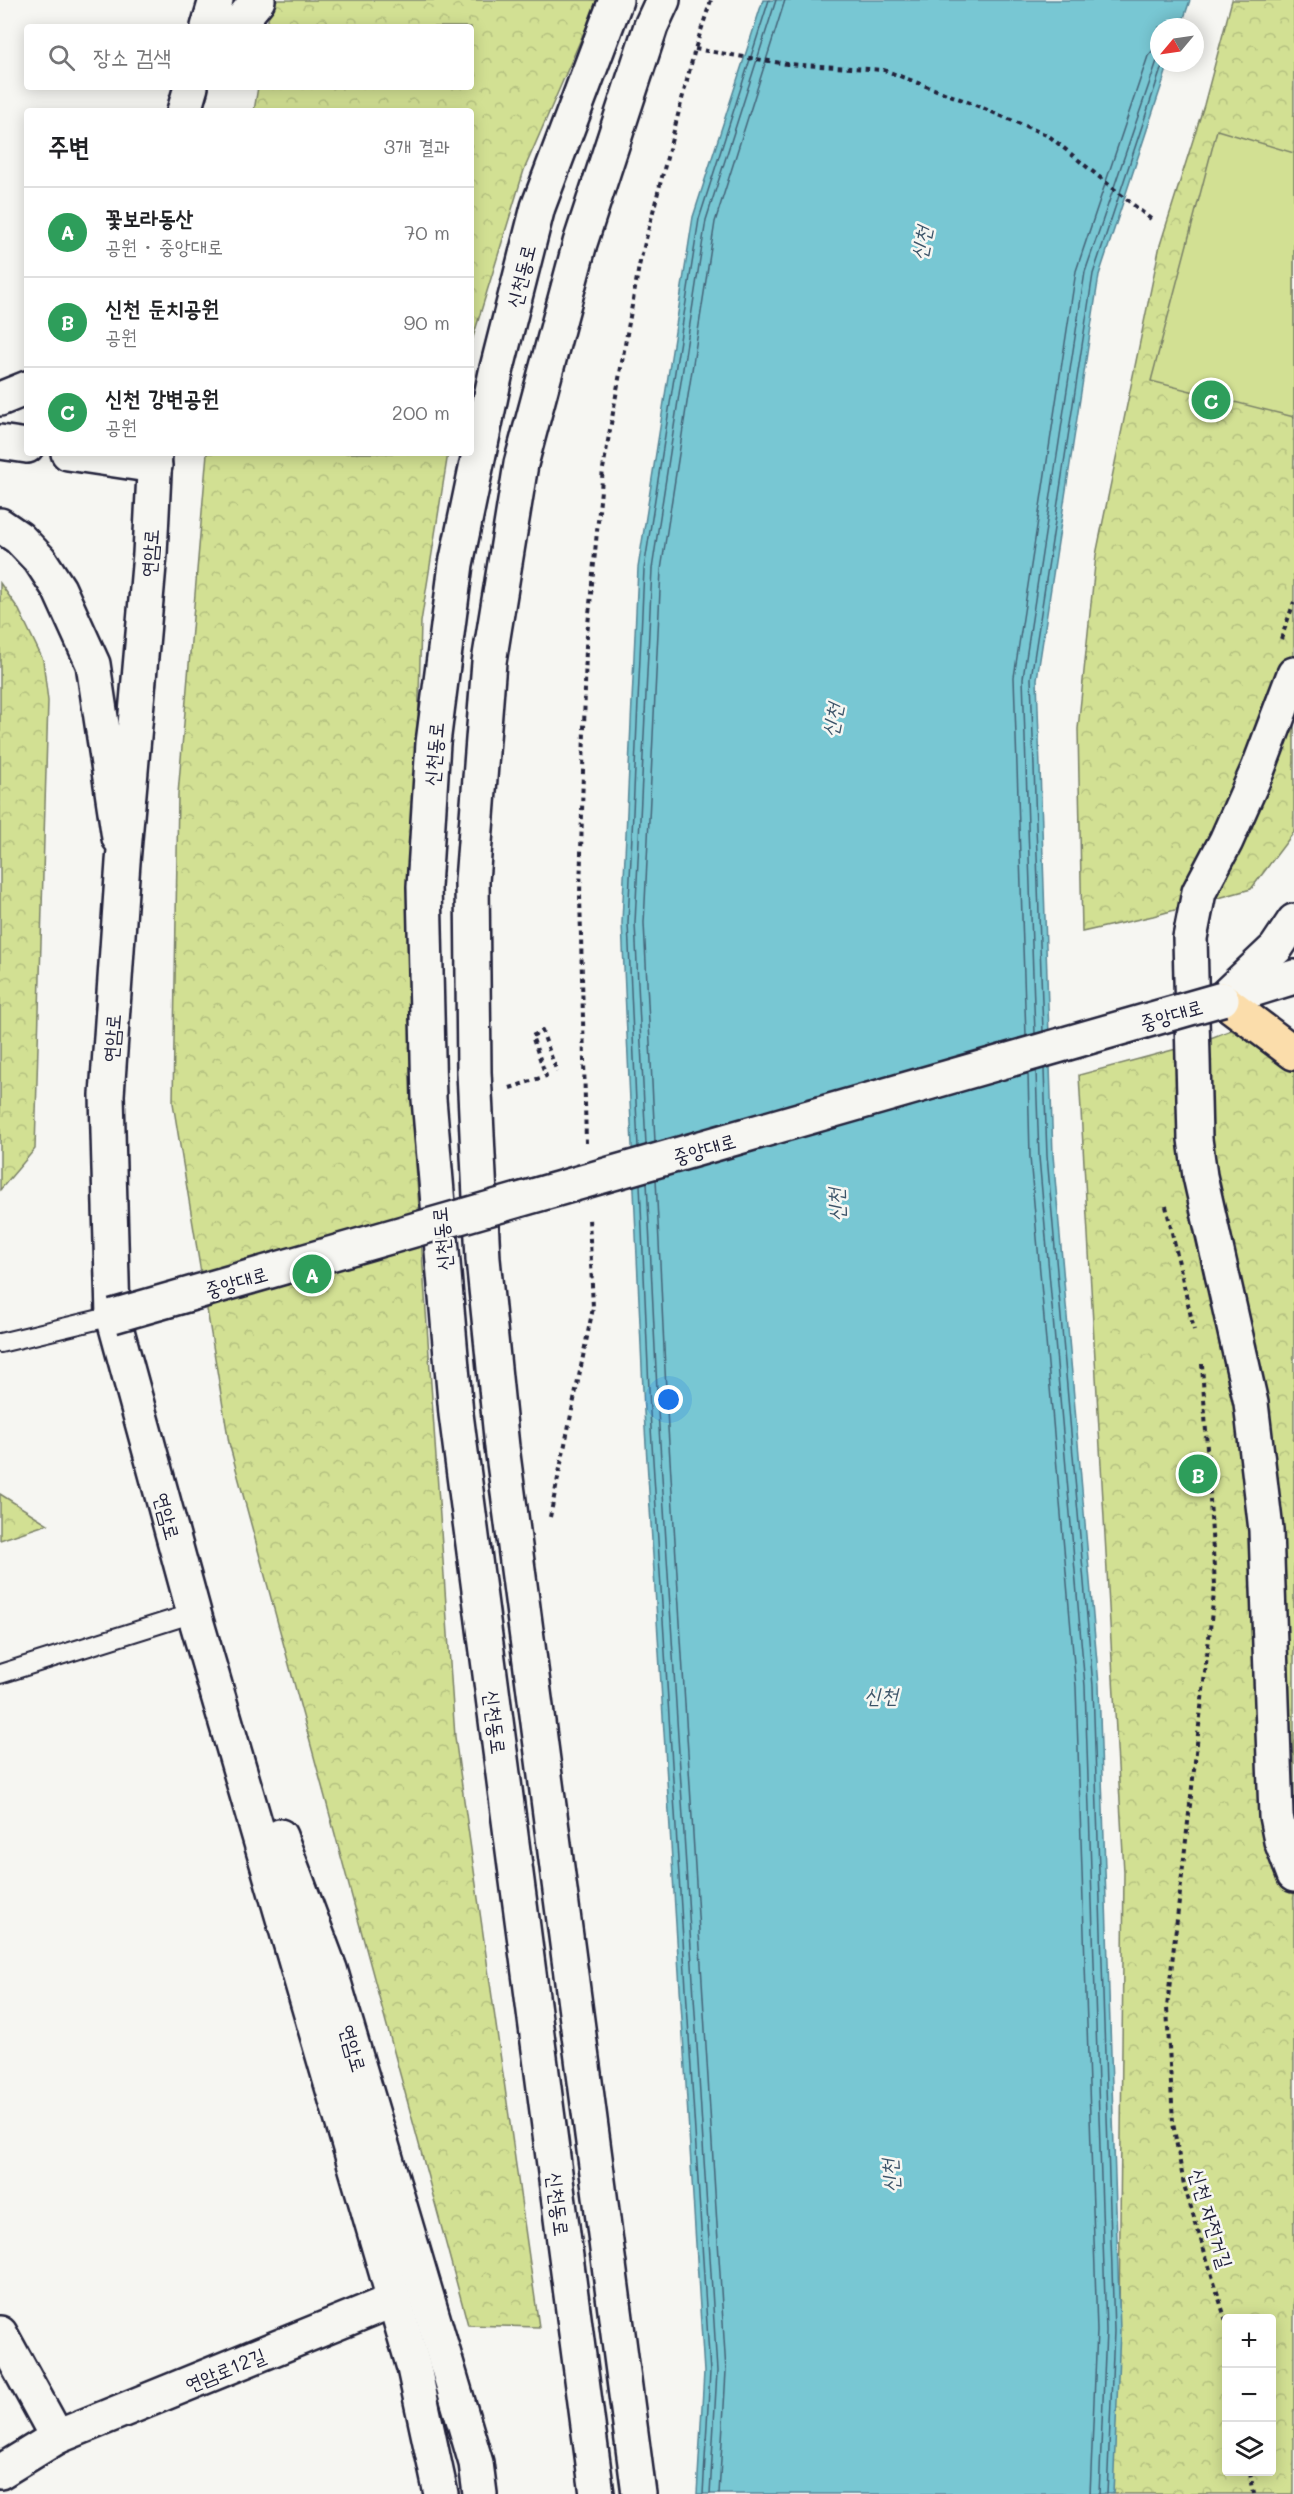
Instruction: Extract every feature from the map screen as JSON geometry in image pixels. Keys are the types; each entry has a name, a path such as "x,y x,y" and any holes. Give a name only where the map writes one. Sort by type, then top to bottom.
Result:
{"highway":[{"path":"1222,999 1294,1053"}],"main road":[{"path":"209,24 216,0"},
{"path":"238,24 258,0"},
{"name":"신천동로","path":"597,2494 456,1414 429,1099 424,887 433,743 456,564 496,372 538,207 616,0"},
{"name":"신천동로","path":"639,2494 502,1447 483,1259 474,1072 472,881 489,662 521,464 580,243 651,26 663,0"},
{"path":"185,108 190,90"},
{"path":"0,399 24,389"},
{"path":"0,442 24,446"},
{"path":"105,456 155,460"},
{"name":"연암로","path":"155,460 150,554 123,862 107,1095 113,1316 194,1613 414,2368 441,2494"},
{"path":"0,525 19,538 40,560 59,589 93,664 123,862"},
{"path":"1294,674 1258,769 1226,841 1199,892 1190,938 1195,1139 1200,1176 1251,1403 1266,1530 1276,1816 1281,1841 1294,1875"},
{"path":"1222,999 1276,948 1294,921"},
{"name":"중앙대로","path":"113,1316 1294,977"},
{"name":"연암로","path":"194,1613 330,1969 476,2463 480,2494"},
{"name":"연암로12길","path":"0,2472 57,2437 394,2300"},
{"path":"0,2333 57,2437"}],"lane":[{"path":"0,1343 113,1316"},
{"path":"0,1674 194,1613"}],"path":[{"path":"586,1147 580,895 586,646 603,469 639,266 695,49 711,0"},
{"path":"695,49 787,64 884,70 1049,136 1152,220"},
{"path":"509,1096 508,1089 546,1077 532,1036 542,1031 557,1072"},
{"path":"547,1527 593,1308 589,1216"},
{"name":"신천 자전거길","path":"1167,2007 1173,2123 1184,2185 1225,2314"},
{"path":"1251,2476 1254,2494"}],"green space":[{"path":"271,0 598,0 524,170 474,334 474,108 254,108 258,90 474,90 474,24 267,24"},
{"path":"1232,0 1294,0 1294,832 1251,889 1153,916 1082,932 1078,729 1096,555 1160,245 1204,105"},
{"path":"1217,130 1294,153 1294,417 1151,381"},
{"path":"207,456 448,456 421,622 414,883 412,1105 455,1737 539,2327 468,2325 229,1443 173,1103 178,794"},
{"path":"0,583 19,610 43,660 48,701 35,1149 0,1190"},
{"path":"1231,1030 1294,1062 1294,2494 1111,2494 1119,2313 1124,1872 1079,1075 1195,1044"},
{"path":"0,1494 48,1524 0,1540"}],"water":[{"name":"신천","path":"763,0 1190,0 1184,18 1150,18 1150,72 1166,72 1099,275 1037,679 1053,1155 1099,1685 1120,2331 1113,2494 697,2494 704,2372 644,1412 622,923 638,568 693,217"}],"place":[{"name":"신천 강변공원","path":"1211,400"},
{"name":"꽃보라동산","path":"312,1274"},
{"name":"신천 둔치공원","path":"1198,1474"}]}
